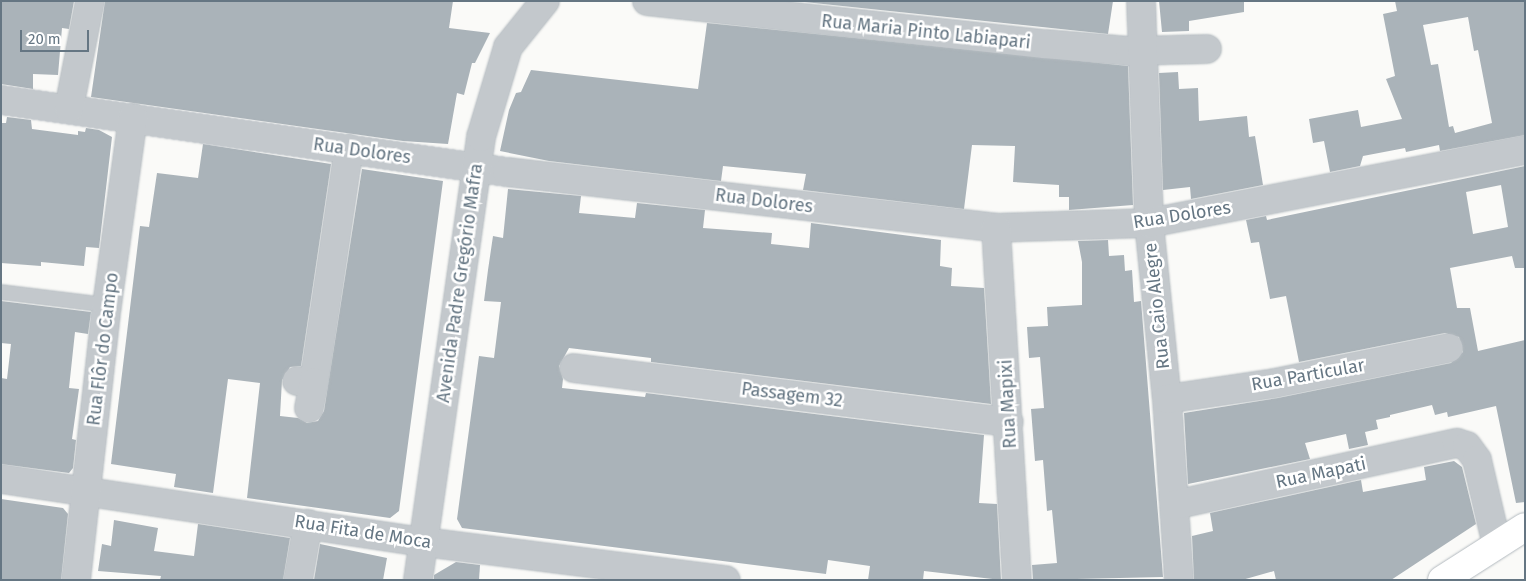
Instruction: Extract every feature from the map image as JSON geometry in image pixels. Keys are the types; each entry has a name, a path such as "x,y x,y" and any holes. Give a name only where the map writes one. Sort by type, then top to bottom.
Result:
{"main road":[{"path":"1442,580 1525,527"}],"street":[{"path":"69,108 90,1"},
{"name":"Avenida Padre Gregório Mafra","path":"418,580 474,168 493,91 508,48 545,1"},
{"name":"Rua Maria Pinto Labiapari","path":"647,1 1045,44 1144,51 1206,49"},
{"name":"Rua Caio Alegre","path":"1142,1 1149,224 1167,399 1179,580"},
{"name":"Rua Dolores","path":"1,100 69,108 474,168 996,228 1149,224 1525,150"},
{"name":"Rua Flôr do Campo","path":"76,580 107,305 133,118"},
{"path":"310,408 305,381 349,149"},
{"name":"Rua Mapixi","path":"996,228 1017,580"},
{"name":"Rua Particular","path":"1167,399 1275,383 1448,348"},
{"name":"Passagem 32","path":"574,368 1009,422"},
{"name":"Rua Mapati","path":"1174,505 1457,443 1467,446 1477,460 1497,545"},
{"name":"Rua Fita de Moca","path":"1,480 424,542 682,577 726,580"},
{"path":"298,580 308,524"}],"lane":[{"path":"1,292 107,305"}],"building":[{"path":"1,1 74,1 69,29 62,28 58,75 33,74 33,89 1,84"},
{"path":"105,1 453,1 449,28 490,33 475,63 472,63 464,95 457,93 448,144 403,141 91,97"},
{"path":"795,1 1113,1 1108,34"},
{"path":"1159,1 1244,1 1244,12 1189,21 1189,31 1162,32"},
{"path":"1395,1 1525,1 1525,135 1440,151 1439,145 1406,152 1405,148 1363,156 1360,166 1330,172 1324,141 1313,143 1309,119 1358,110 1361,127 1402,119 1386,79 1395,76 1383,14 1397,11","holes":["1468,17 1474,51 1478,50 1492,123 1455,133 1453,126 1449,127 1438,64 1431,65 1423,25"]},
{"path":"707,23 1128,66 1133,205 1069,210 1069,197 1059,197 1059,185 1013,182 1015,146 972,145 964,209 803,190 806,174 723,166 721,181 549,161 500,151 509,110 516,93 521,92 531,70 698,89"},
{"path":"1178,72 1179,89 1198,88 1199,121 1247,116 1249,137 1255,136 1263,185 1191,199 1190,187 1163,190 1159,73"},
{"path":"7,117 31,120 32,129 78,135 78,131 85,132 86,128 99,130 112,137 99,248 86,247 84,266 41,262 41,266 1,263 1,123 6,123"},
{"path":"203,144 331,164 301,366 290,367 282,380 280,416 298,418 307,423 318,421 324,411 362,169 443,181 399,511 390,518 247,498 260,383 228,379 213,493 174,487 176,474 111,464 140,226 149,227 157,173 198,178"},
{"path":"1525,166 1525,268 1515,268 1512,256 1450,268 1457,308 1470,308 1478,351 1525,340 1525,502 1516,503 1496,406 1448,417 1447,412 1435,415 1432,405 1390,415 1390,417 1376,420 1378,429 1365,432 1368,445 1349,449 1346,434 1305,443 1310,459 1188,484 1184,413 1278,398 1451,363 1463,352 1459,337 1445,333 1299,362 1286,296 1270,299 1259,242 1251,243 1246,220 1266,216 1267,220","holes":["1501,185 1508,227 1473,234 1466,192"]},
{"path":"508,189 581,196 579,213 635,218 637,203 705,210 703,228 772,233 771,244 809,248 811,223 941,240 940,266 952,268 951,286 984,288 991,404 651,362 651,358 569,348 559,366 563,379 562,388 645,397 646,393 984,435 979,503 997,504 1001,580 924,571 923,580 868,580 870,566 828,560 826,574 462,528 457,519 479,356 494,358 501,302 484,301 488,270 493,236 503,238"},
{"path":"1108,240 1109,256 1124,255 1125,271 1132,270 1134,302 1141,301 1163,577 1033,580 1032,565 1057,563 1052,510 1047,511 1043,460 1035,461 1031,409 1044,408 1040,357 1029,358 1027,327 1048,326 1047,307 1082,305 1082,262 1078,241"},
{"path":"1,301 91,312 88,334 75,332 69,388 79,389 72,439 76,440 73,468 69,473 1,464 1,378 7,379 11,344 1,343"},
{"path":"1454,461 1462,467 1476,524 1391,580 1276,580 1274,571 1242,580 1194,580 1192,536 1213,531 1210,513 1361,480 1363,492 1426,480 1424,467"},
{"path":"1,499 63,508 68,514 61,580 1,580"},
{"path":"114,520 158,528 154,551 194,556 198,524 290,538 283,580 160,580 161,576 98,571 102,544 111,546"},
{"path":"320,544 387,558 383,580 314,580"},
{"path":"456,562 480,565 479,580 434,580 434,575"}]}
